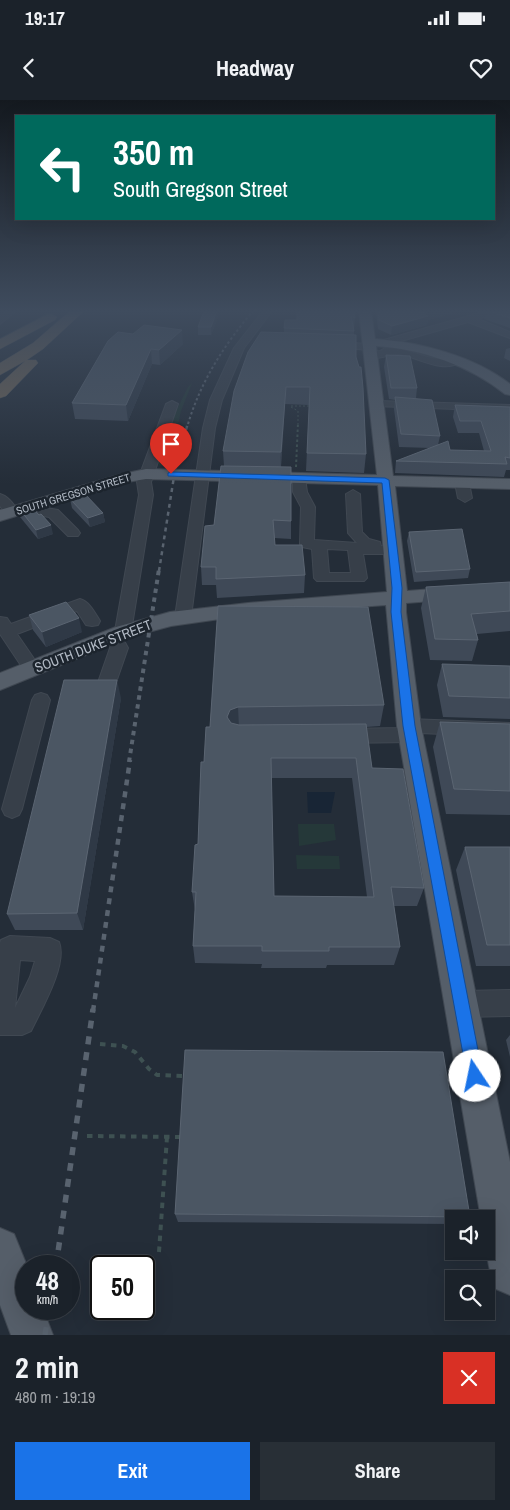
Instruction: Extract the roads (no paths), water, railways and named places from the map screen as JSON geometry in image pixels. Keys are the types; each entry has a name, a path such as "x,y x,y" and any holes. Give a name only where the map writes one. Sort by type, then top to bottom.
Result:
{"highway":[{"path":"0,393 26,369"}],"main road":[{"path":"371,369 378,404 397,598 396,612 410,730 462,1004 510,1275"},
{"path":"473,369 488,375 510,391"},
{"name":"SOUTH GREGSON STREET","path":"6,514 124,478 146,474 297,476 385,480 463,490 510,484"},
{"name":"SOUTH DUKE STREET","path":"0,682 118,634 182,617 248,609 510,589"},
{"path":"3,1265 32,1335"}],"street":[{"path":"182,617 204,476 208,428 216,400 229,369"},
{"path":"104,691 119,648 118,634 146,495 144,482 156,443 172,404"},
{"path":"378,404 510,408"},
{"path":"297,476 300,492 308,507 307,544 352,546 355,548 392,548"},
{"path":"353,494 356,527 354,534 364,542 392,548"},
{"path":"0,498 6,514"},
{"path":"32,506 36,510 53,513 73,533"},
{"path":"320,545 324,604"},
{"path":"322,578 359,578 355,548"},
{"path":"32,670 3,626 80,604 92,621"},
{"path":"12,809 42,700"},
{"path":"326,736 410,730 510,730"},
{"path":"462,1004 510,1003"}],"water":[{"path":"307,792 335,792 331,813 308,813"}],"railway":[{"path":"188,424 193,408 212,369"},
{"path":"159,571 176,464 188,423"},
{"path":"129,762 159,569"},
{"path":"93,1011 130,760"},
{"path":"58,1255 93,1009"},
{"path":"45,1335 47,1320"}]}
